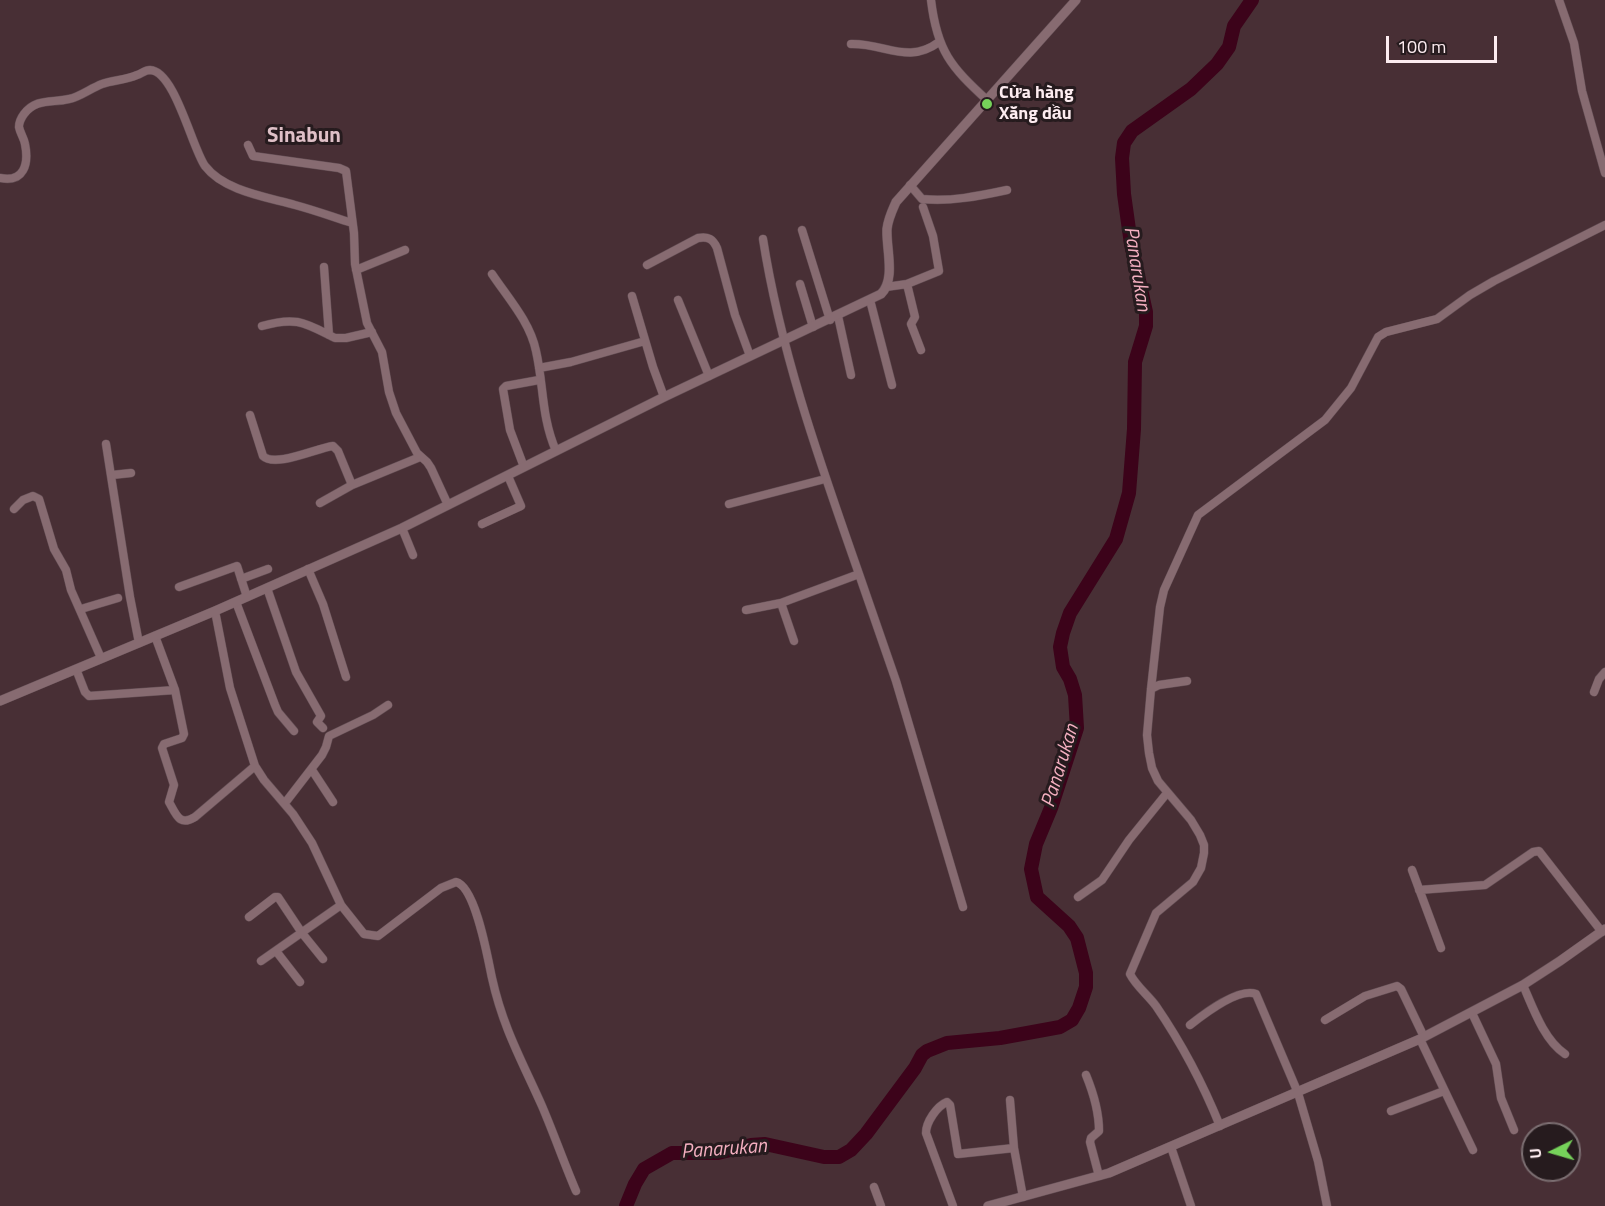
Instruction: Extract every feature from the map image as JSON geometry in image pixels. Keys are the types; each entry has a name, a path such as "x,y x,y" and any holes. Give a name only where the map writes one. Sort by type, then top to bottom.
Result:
{"street":[{"path":"931,0 939,42 946,56 956,70 987,100"},
{"path":"0,701 236,602 402,528 664,397 834,318 883,292 888,274 888,221 896,202 1076,0"},
{"path":"1559,0 1574,43 1582,91 1605,173"},
{"path":"851,44 874,44 901,53 912,53 926,51 939,42"},
{"path":"0,178 12,179 21,175 26,168 25,143 19,126 20,120 34,104 71,99 100,84 150,70 160,75 169,84 198,151 213,174 244,191 266,199 293,204 352,223"},
{"path":"248,145 254,156 344,170 348,180 356,270 367,323 379,342 382,352 392,404 411,444 431,468 448,505"},
{"path":"910,185 922,200 956,200 1007,190"},
{"path":"886,287 907,284 939,271 933,236 923,207"},
{"path":"1220,1126 1183,1048 1155,1005 1130,974 1130,969 1156,913 1193,882 1203,859 1204,845 1200,835 1155,774 1149,753 1148,735 1162,598 1194,523 1200,513 1300,441 1325,420 1351,388 1380,335 1437,319 1484,287 1605,225"},
{"path":"802,230 834,318 851,375"},
{"path":"647,265 698,238 706,237 714,242 735,315 750,356"},
{"path":"763,239 774,300 825,479 896,681 963,906"},
{"path":"356,270 405,250"},
{"path":"324,267 329,335"},
{"path":"492,274 530,333 536,350 548,431 556,451"},
{"path":"800,284 813,327"},
{"path":"907,284 915,317 911,324 921,350"},
{"path":"632,296 664,397"},
{"path":"678,300 709,376"},
{"path":"870,300 892,385"},
{"path":"262,326 282,320 299,321 335,338 346,339 372,332"},
{"path":"539,368 571,362 645,341"},
{"path":"524,466 510,430 503,388 539,380"},
{"path":"250,415 262,456 266,459 271,461 333,446 338,451 352,485"},
{"path":"106,444 130,597 140,643"},
{"path":"320,503 352,485 420,457"},
{"path":"112,475 131,473"},
{"path":"482,524 521,506 508,476"},
{"path":"729,504 825,479"},
{"path":"14,509 23,500 33,496 39,499 54,549 66,570 71,590 101,658"},
{"path":"402,528 413,555"},
{"path":"178,587 234,566 237,567 247,597"},
{"path":"241,579 268,569"},
{"path":"308,569 323,604 346,677"},
{"path":"746,610 782,603 859,574"},
{"path":"267,588 293,666 321,716 317,722 323,728"},
{"path":"81,609 118,598"},
{"path":"236,602 278,712 294,731"},
{"path":"782,603 794,641"},
{"path":"215,611 230,688 255,766 264,780 285,803 312,843 341,905 364,934 378,936 441,888 456,882 464,887 482,933 497,1002 505,1026 542,1106 576,1191"},
{"path":"155,636 175,690 184,736 164,744 162,748 174,785 169,802 182,821 195,818 255,766"},
{"path":"76,669 84,692 89,696 175,690"},
{"path":"1594,692 1599,679 1605,672"},
{"path":"1151,689 1159,685 1188,681"},
{"path":"285,803 312,770 327,747 329,736 374,715 388,705"},
{"path":"312,770 333,802"},
{"path":"1078,897 1102,880 1129,840 1167,793"},
{"path":"988,1206 1099,1176 1172,1147 1422,1038 1523,985 1560,962 1603,930 1539,851 1533,852 1485,885 1419,890"},
{"path":"1412,870 1441,948"},
{"path":"249,917 278,897 323,959"},
{"path":"261,961 341,905"},
{"path":"276,951 300,982"},
{"path":"1523,985 1548,1035 1556,1048 1565,1054"},
{"path":"1325,1020 1365,996 1397,986 1401,988 1444,1091 1473,1150"},
{"path":"1190,1025 1225,1001 1256,993 1298,1093 1318,1161 1327,1206"},
{"path":"1472,1013 1497,1067 1501,1098 1514,1130"},
{"path":"1086,1075 1091,1087 1098,1124 1098,1131 1090,1143 1099,1176"},
{"path":"1391,1111 1444,1091"},
{"path":"1010,1100 1014,1148 1023,1197"},
{"path":"953,1206 926,1133 926,1126 941,1104 947,1102 950,1105 958,1154 1014,1148"},
{"path":"1172,1147 1191,1206"},
{"path":"874,1187 881,1206"}],"waterway":[{"name":"Panarukan","path":"626,1206 644,1169 672,1153 718,1153 765,1144 824,1157 839,1157 851,1150 866,1134 927,1051 947,1043 1000,1038 1060,1027 1072,1020 1079,1008 1086,987 1086,973 1077,938 1069,926 1037,897 1031,869 1036,844 1051,808 1077,728 1075,695 1063,667 1060,647 1063,633 1070,613 1116,539 1129,493 1134,429 1135,362 1146,326 1146,312 1131,244 1124,194 1122,158 1124,143 1132,131 1191,89 1217,64 1229,47 1234,26 1252,0"}],"place":[{"name":"Cửa hàng Xăng dầu","path":"987,104"}],"district":[{"name":"Sinabun","path":"304,137"}]}
